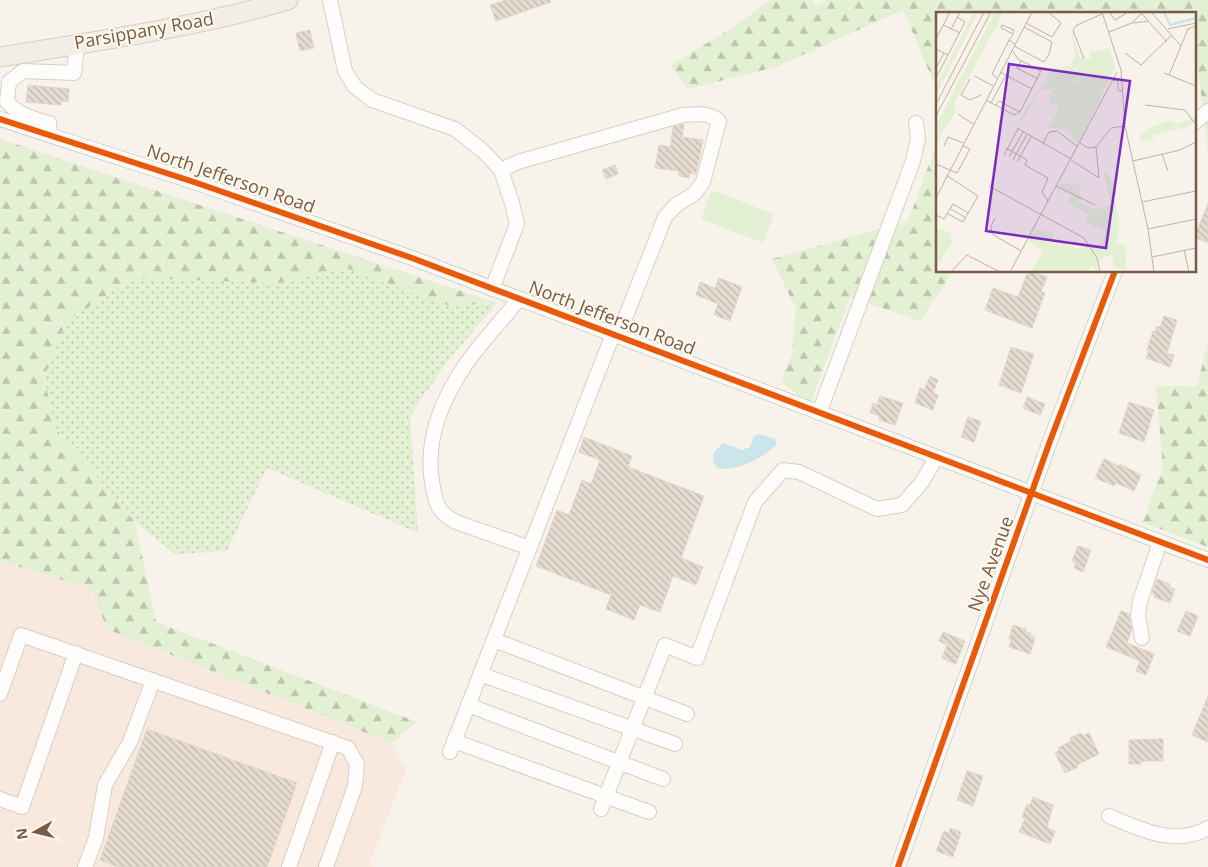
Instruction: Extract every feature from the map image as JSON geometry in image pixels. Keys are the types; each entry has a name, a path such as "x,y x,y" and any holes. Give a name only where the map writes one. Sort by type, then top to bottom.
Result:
{"main road":[{"name":"Parsippany Road","path":"0,57 192,24 255,10 288,0"}],"street":[{"path":"330,0 345,71 355,86 372,100 455,129 483,151 501,170 517,224 492,288"},
{"path":"50,134 49,123 21,115 7,102 9,82 22,71 74,74 77,44"},
{"path":"1196,121 1208,111"},
{"path":"501,170 518,162 683,115 699,114 715,117 719,121 703,182 694,194 676,205 665,217 615,335 452,746 604,802 649,812"},
{"name":"North Jefferson Road","path":"0,119 206,186 492,288 1208,560"},
{"path":"819,413 913,161 918,139 916,123"},
{"name":"Nye Avenue","path":"898,867 1031,494 1115,272"},
{"path":"519,299 466,363 451,389 435,428 430,464 438,510 446,517 530,548"},
{"path":"604,802 665,645 697,658 755,502 784,470 799,472 877,509 902,505 922,482 936,458"},
{"path":"1142,638 1138,615 1140,602 1160,542"},
{"path":"0,694 21,635 348,748 357,764 355,786 326,867"},
{"path":"494,640 687,714"},
{"path":"0,799 22,807 76,653"},
{"path":"480,674 675,744"},
{"path":"85,867 96,838 105,785 130,742 153,680"},
{"path":"468,705 663,778"},
{"path":"289,867 334,742"},
{"path":"1109,816 1142,830 1170,837 1200,833 1208,828"}],"shaded area":[{"path":"0,561 92,589 107,629 391,743 406,770 369,864 377,867 0,867"}],"green space":[{"path":"771,0 813,0 815,5 828,0 1208,0 1208,154 1198,69 1196,66 1196,12 936,12 936,88 903,10 776,67 688,89 671,65 730,29"},
{"path":"0,139 497,303 450,306 346,268 278,283 133,278 67,321 44,377 55,428 135,522 156,622 417,722 391,743 107,629 92,589 0,561"},
{"path":"936,146 936,272 952,272 920,321 850,297 810,405 781,381 792,354 796,309 772,259 908,221"},
{"path":"712,190 774,214 763,243 701,219"},
{"path":"346,268 450,306 497,303 444,366 410,416 418,533 267,468 227,551 175,554 135,522 55,428 44,377 67,321 133,278 278,283"},
{"path":"1208,342 1208,547 1142,522 1163,467 1156,386 1197,386"}],"water":[{"path":"760,434 775,439 777,444 766,454 749,463 723,469 716,467 713,461 713,453 723,443 742,450 750,447 754,436"}],"building":[{"path":"506,0 550,0 551,2 496,21 490,5"},
{"path":"310,30 314,48 300,51 296,33"},
{"path":"28,85 69,89 68,102 62,101 61,105 26,102"},
{"path":"684,124 682,137 703,140 696,174 690,173 689,178 679,176 679,171 655,168 659,145 670,147 673,127"},
{"path":"615,165 618,174 606,179 602,170"},
{"path":"1208,204 1208,243 1196,238 1196,232"},
{"path":"1028,272 1047,277 1041,292 1045,293 1032,328 985,310 993,288 1018,297"},
{"path":"719,278 742,287 730,321 714,315 718,304 696,295 700,282 715,288"},
{"path":"1164,316 1177,320 1167,353 1174,355 1170,367 1146,358 1153,331 1155,332 1157,326 1160,327"},
{"path":"1011,347 1034,354 1021,393 999,385"},
{"path":"930,376 938,380 933,393 938,395 933,410 915,403 920,388 924,390"},
{"path":"880,396 903,403 895,425 879,420 880,416 870,413 873,403 877,405"},
{"path":"1027,397 1045,404 1040,415 1023,408"},
{"path":"1129,402 1154,410 1144,442 1119,433"},
{"path":"968,417 981,421 974,442 961,437"},
{"path":"584,437 632,456 628,467 704,496 681,558 703,567 696,585 673,576 660,612 640,605 634,620 606,609 611,595 536,566 557,510 569,515 582,480 591,484 600,460 579,452"},
{"path":"1104,459 1119,466 1120,464 1141,475 1134,491 1116,483 1114,486 1095,478"},
{"path":"1078,546 1091,550 1083,572 1074,568 1076,563 1072,561"},
{"path":"1157,579 1170,584 1169,587 1175,589 1170,603 1154,597 1155,594 1152,593"},
{"path":"1121,611 1129,614 1132,629 1127,643 1154,654 1146,675 1136,671 1140,661 1106,647"},
{"path":"1186,611 1198,616 1190,636 1177,631"},
{"path":"1013,625 1026,629 1026,632 1031,633 1030,636 1035,638 1030,654 1009,647"},
{"path":"943,632 965,641 956,664 942,658 947,645 939,641"},
{"path":"1208,696 1208,742 1192,735"},
{"path":"147,729 297,783 267,867 119,867 100,860"},
{"path":"1081,733 1083,736 1089,733 1099,754 1065,773 1055,753 1060,750 1058,748 1071,741 1070,738"},
{"path":"1163,739 1163,761 1142,761 1142,764 1129,764 1129,740"},
{"path":"967,771 983,776 973,806 957,800"},
{"path":"1033,797 1053,805 1047,828 1055,831 1050,844 1019,832 1025,818 1022,817 1027,804 1030,805"},
{"path":"950,828 961,832 953,857 936,851 944,831 949,833"}],"cycle path":[{"path":"0,119 197,183 412,258 1208,560"},
{"path":"898,867 1050,441 1115,272"}]}
